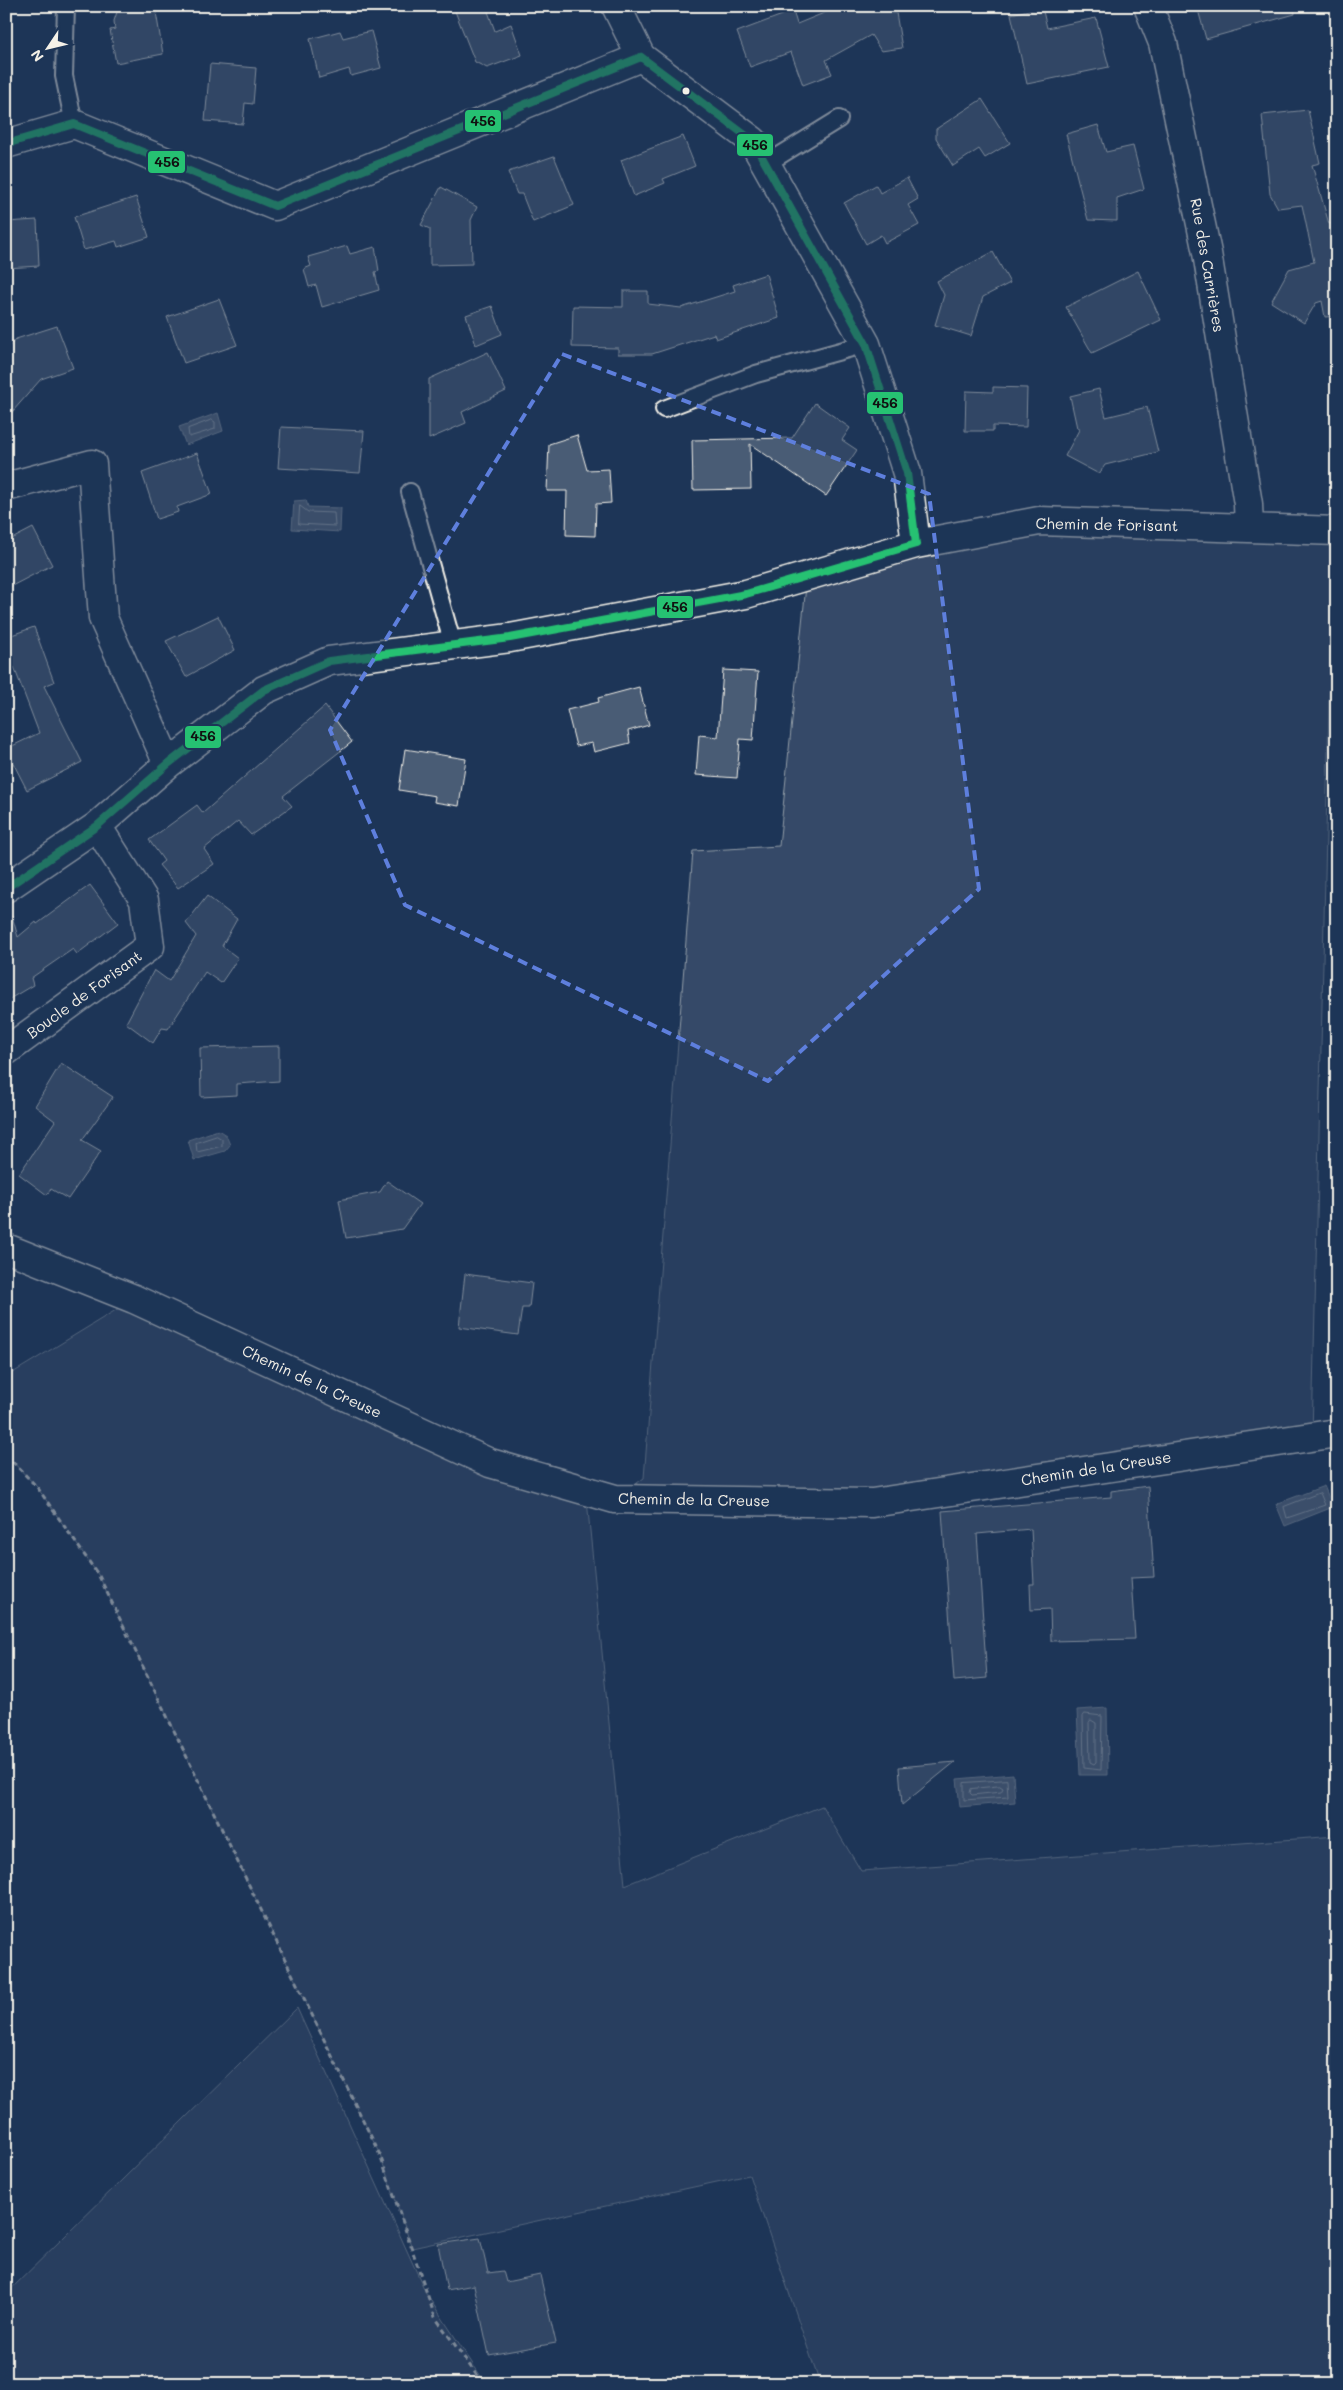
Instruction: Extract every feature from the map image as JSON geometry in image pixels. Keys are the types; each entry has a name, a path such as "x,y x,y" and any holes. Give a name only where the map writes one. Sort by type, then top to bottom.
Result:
{"street":[{"path":"616,6 641,57 753,141 766,164 866,344 907,473 916,544"},
{"name":"Rue des Carrières","path":"1148,6 1163,43 1207,253 1246,495 1249,528"},
{"path":"6,144 74,124 275,206 641,57"},
{"path":"6,487 92,464 103,618 168,764"},
{"name":"Chemin de Forisant","path":"6,888 97,826 168,764 264,690 329,661 510,638 746,594 916,544 1039,521 1337,531"},
{"name":"Boucle de Forisant","path":"6,1051 150,946 144,900 97,826"},
{"name":"Chemin de la Creuse","path":"6,1248 134,1299 490,1463 615,1499 872,1503 1337,1434"}],"lane":[{"path":"66,6 64,76 74,124"},
{"path":"766,164 838,119"},
{"path":"664,409 756,374 866,344"},
{"path":"410,492 453,645"}],"path":[{"path":"6,1455 37,1487 99,1576 380,2155 434,2317 482,2384"}],"highlighted area":[{"path":"562,354 929,494 979,889 768,1081 405,905 330,730"}],"shaded area":[{"path":"1039,521 1333,531 1312,1437 872,1503 615,1499 644,1478 693,851 779,846 807,576"},
{"path":"134,1299 586,1490 625,1885 822,1806 861,1871 1337,1836 1337,2384 820,2384 749,2175 412,2248 380,2155 99,1576 37,1487 6,1455 6,1377"},
{"path":"297,2008 427,2295 486,2384 6,2384 6,2294"}],"water":[{"path":"218,413 223,431 186,445 179,427"},
{"path":"306,500 308,507 341,508 340,532 292,529 294,501"},
{"path":"218,1130 226,1135 230,1145 225,1151 194,1160 188,1140"},
{"path":"1324,1486 1333,1507 1285,1526 1276,1504"},
{"path":"1107,1708 1108,1775 1080,1775 1077,1710"},
{"path":"1013,1774 1015,1802 960,1807 957,1779"}],"building":[{"path":"119,6 155,6 163,54 116,63 110,30 115,29 114,21"},
{"path":"453,6 486,6 495,31 511,24 522,55 487,68 475,62"},
{"path":"841,6 891,6 892,13 896,13 902,48 881,51 871,35 826,60 832,74 803,85 791,52 750,67 737,32 793,11 797,24"},
{"path":"1197,6 1294,6 1295,14 1206,39"},
{"path":"1042,7 1047,28 1096,18 1109,67 1027,84 1011,14"},
{"path":"340,31 343,38 371,31 381,68 351,76 349,69 319,78 310,39"},
{"path":"210,64 256,68 253,104 245,103 243,124 205,121"},
{"path":"982,99 1010,143 985,158 979,149 953,166 936,138 936,129"},
{"path":"1308,110 1320,163 1312,165 1329,224 1337,222 1337,316 1325,317 1322,301 1316,303 1304,323 1271,302 1289,269 1314,262 1302,205 1278,208 1270,194 1262,115"},
{"path":"1098,125 1106,152 1133,146 1144,189 1117,198 1117,221 1088,220 1066,134"},
{"path":"683,136 695,166 663,179 665,183 634,196 621,160"},
{"path":"554,156 574,205 533,222 522,194 517,194 508,172"},
{"path":"907,178 918,199 908,205 919,225 885,243 881,235 866,244 844,203 876,185 880,193"},
{"path":"441,187 477,207 471,220 472,264 430,265 430,229 421,225"},
{"path":"136,197 149,237 118,247 116,241 84,250 74,217"},
{"path":"37,220 39,266 6,268 6,222"},
{"path":"347,246 350,254 375,247 379,271 375,272 379,290 322,307 316,285 309,287 304,269 311,266 308,257"},
{"path":"993,252 1010,283 983,297 971,336 935,325 944,295 937,281"},
{"path":"1138,271 1161,320 1092,353 1066,307"},
{"path":"766,274 779,318 716,339 714,334 652,354 618,354 618,348 572,347 573,306 623,307 623,291 648,291 648,304 681,308 735,291 733,285"},
{"path":"219,299 237,345 184,363 167,317"},
{"path":"492,306 502,334 476,345 466,315"},
{"path":"57,326 73,368 41,379 6,419 6,350 16,339"},
{"path":"488,352 506,391 462,412 466,423 429,439 429,379"},
{"path":"993,387 1027,388 1026,427 993,426 993,431 965,431 966,391 993,392"},
{"path":"1099,389 1106,417 1147,407 1158,452 1105,465 1099,474 1065,456 1080,428 1077,428 1070,396"},
{"path":"815,403 850,428 842,440 857,450 826,496 750,444 751,489 693,490 692,440 792,438"},
{"path":"281,427 364,431 360,473 278,468"},
{"path":"577,435 587,470 609,469 611,503 596,504 595,536 566,535 567,491 547,491 549,444"},
{"path":"197,453 212,494 177,507 178,512 157,519 142,473"},
{"path":"33,528 52,565 6,589 6,542"},
{"path":"218,616 235,650 186,677 166,641"},
{"path":"34,627 54,682 44,686 82,762 27,790 6,749 39,733 14,667 6,669 6,637"},
{"path":"723,670 758,672 753,740 740,739 737,778 696,775 699,735 718,737"},
{"path":"639,687 649,725 628,731 630,743 594,752 592,743 576,746 567,710 599,702 598,698"},
{"path":"325,706 352,742 283,796 292,806 251,835 238,821 204,849 214,864 178,888 159,865 164,861 149,840 197,805 203,813"},
{"path":"405,749 466,759 459,806 434,802 435,796 399,790"},
{"path":"90,885 118,923 77,954 73,949 31,978 33,985 6,1001 6,917 12,916 18,937 36,922 37,924"},
{"path":"207,896 237,919 222,946 238,958 221,983 205,972 168,1029 162,1028 153,1043 126,1023 154,970 169,981 196,936 186,923"},
{"path":"279,1046 279,1081 237,1084 237,1095 201,1097 200,1048"},
{"path":"61,1063 113,1097 82,1140 101,1151 68,1199 51,1189 47,1195 19,1174 55,1121 35,1106"},
{"path":"387,1181 420,1204 402,1229 346,1238 339,1200 380,1192"},
{"path":"465,1274 532,1283 529,1308 522,1308 518,1335 459,1327"},
{"path":"1148,1486 1154,1577 1131,1578 1135,1639 1051,1641 1050,1609 1031,1610 1030,1584 1034,1584 1031,1529 977,1534 987,1678 954,1681 942,1511 1111,1497 1111,1491"},
{"path":"955,1762 902,1805 899,1767"},
{"path":"480,2238 488,2273 503,2271 506,2282 540,2275 556,2343 489,2355 474,2285 447,2290 438,2244"}],"transit line":[{"name":"456","path":"641,57 753,141 866,344 907,473 916,544"},
{"name":"456","path":"6,144 74,124 275,206 641,57"},
{"name":"456","path":"6,888 97,826 168,764 264,690 329,661 510,638 746,594 916,544"}]}
